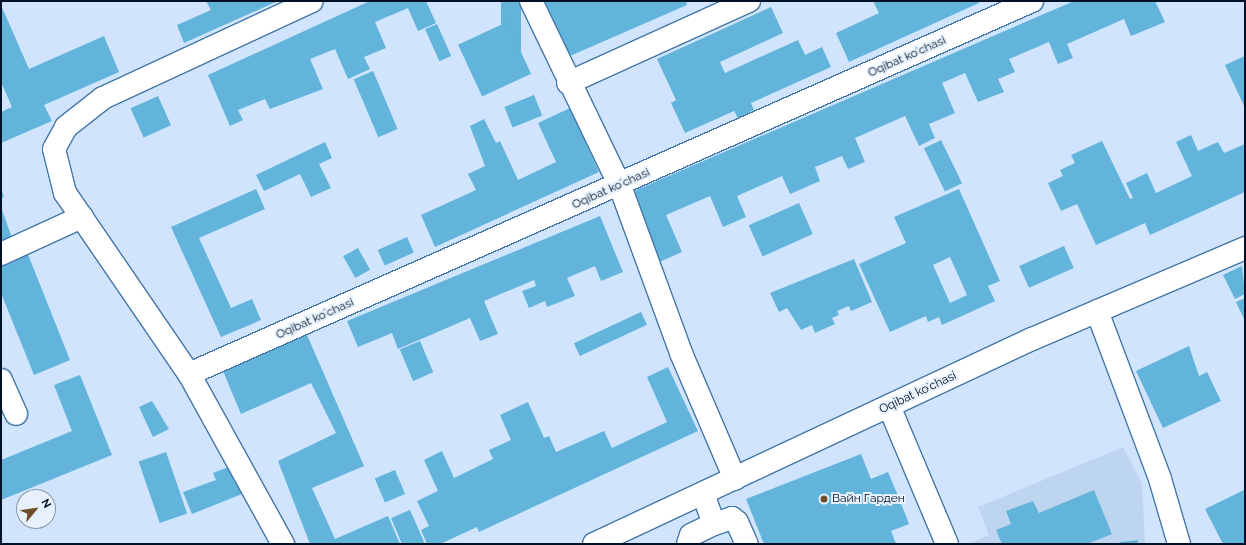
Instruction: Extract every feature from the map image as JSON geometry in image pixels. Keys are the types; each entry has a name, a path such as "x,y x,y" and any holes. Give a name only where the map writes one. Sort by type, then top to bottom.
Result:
{"street":[{"path":"283,544 189,374 65,193 56,165 54,149 66,127 110,94 312,1"},
{"path":"531,1 568,84 620,186 680,352 735,479"},
{"path":"568,84 749,1"},
{"name":"Oqibat koʻchasi","path":"189,374 620,186 1032,1"},
{"path":"1,254 82,217"},
{"name":"Oqibat koʻchasi","path":"594,544 889,406 1097,312 1245,248"},
{"path":"1097,312 1160,479 1179,544"},
{"path":"1,380 16,414"},
{"path":"889,406 947,544"},
{"path":"703,494 714,524"},
{"path":"688,544 692,535 714,524 732,518 737,522 747,544"}],"shaded area":[{"path":"1123,447 1142,483 1145,544 968,544 989,535 978,507"}],"building":[{"path":"206,1 278,1 184,43 177,25 211,10"},
{"path":"370,1 426,1 436,23 418,31 408,8 375,22 386,48 364,57 370,69 348,79 335,49 310,59 323,89 270,109 265,99 238,110 243,120 230,126 208,75"},
{"path":"501,1 521,1 521,78 501,78"},
{"path":"542,1 686,1 687,5 563,59"},
{"path":"873,1 978,1 979,3 849,62 836,33 879,13"},
{"path":"1074,1 1155,1 1165,22 1131,36 1124,19 1067,44 1073,58 1058,64 1049,42 1009,59 1015,72 998,79 1004,92 978,102 965,73 942,83 955,113 929,124 935,138 919,146 905,116 855,138 865,162 848,169 842,156 815,167 820,181 790,194 782,176 737,196 746,217 723,227 710,196 666,215 682,252 657,263 627,194"},
{"path":"1,5 29,69 104,36 119,72 44,105 52,121 1,143 1,112 12,107 1,82"},
{"path":"771,7 783,33 720,62 725,73 798,40 805,55 822,47 831,67 751,103 754,110 738,118 734,111 685,133 671,103 676,100 657,59"},
{"path":"507,22 531,74 482,96 458,45"},
{"path":"437,24 451,56 439,61 425,29"},
{"path":"1245,56 1245,108 1225,65"},
{"path":"373,71 398,129 378,137 354,79"},
{"path":"534,95 542,115 513,127 504,107"},
{"path":"158,96 171,125 144,137 131,108"},
{"path":"570,108 599,172 435,247 421,215 476,190 468,174 485,166 470,126 484,119 496,143 500,141 518,180 556,162 538,123"},
{"path":"1191,135 1198,151 1218,142 1224,153 1245,144 1245,192 1150,235 1145,223 1096,245 1077,204 1061,211 1048,183 1063,176 1060,170 1075,163 1071,155 1102,141 1130,199 1133,198 1126,183 1147,173 1156,193 1192,176 1176,142"},
{"path":"941,140 962,183 945,191 924,148"},
{"path":"325,142 332,158 319,164 331,188 311,197 300,174 264,191 256,175"},
{"path":"1,189 4,197 1,198"},
{"path":"256,189 265,209 199,238 231,308 252,299 261,320 221,337 171,227"},
{"path":"959,189 1000,281 988,286 995,301 942,325 939,317 928,322 926,316 890,332 859,264 906,243 894,217","holes":["950,257 967,295 950,303 933,265"]},
{"path":"799,203 813,234 763,256 749,225"},
{"path":"1,207 12,238 1,241"},
{"path":"600,216 623,272 601,281 595,266 567,278 575,296 547,307 545,301 529,308 522,291 536,286 534,280 484,301 498,334 480,341 470,318 398,349 392,333 358,347 347,321"},
{"path":"407,237 414,253 385,266 378,250"},
{"path":"1064,246 1074,268 1029,288 1019,266"},
{"path":"358,248 370,270 355,278 343,256"},
{"path":"27,252 70,360 34,375 1,293 1,263"},
{"path":"854,259 872,302 851,311 849,306 837,311 839,315 832,318 835,324 815,333 812,325 801,330 787,308 779,312 770,293"},
{"path":"1242,266 1245,294 1235,299 1223,275"},
{"path":"1245,298 1245,321 1236,302"},
{"path":"641,312 647,325 580,356 574,343"},
{"path":"307,335 364,466 312,488 335,539 388,516 400,544 310,544 278,461 336,433 311,383 241,414 223,371"},
{"path":"420,341 433,372 413,381 400,350"},
{"path":"1189,346 1199,376 1207,372 1221,401 1163,428 1136,371"},
{"path":"668,367 698,431 479,532 477,527 440,544 427,544 421,530 429,526 417,501 438,491 424,460 442,451 454,478 493,459 489,450 511,440 500,415 528,402 544,438 549,436 556,452 604,431 612,448 667,422 647,377"},
{"path":"80,375 112,455 28,489 16,489 16,494 1,500 1,460 72,431 54,385"},
{"path":"152,401 169,429 153,437 139,407"},
{"path":"166,452 187,513 160,523 139,461"},
{"name":"Вайн Гарден","path":"861,454 871,479 888,472 899,498 909,524 891,531 896,544 764,544 746,499"},
{"path":"231,466 242,494 192,514 183,492 216,480 213,473"},
{"path":"395,470 405,494 385,503 375,479"},
{"path":"1094,490 1112,534 1087,544 1002,544 996,530 1011,524 1006,511 1033,501 1039,513"},
{"path":"1244,490 1245,544 1223,544 1205,509"},
{"path":"410,510 425,544 402,544 391,518"},
{"path":"1138,540 1138,544 1120,544 1120,542"}],"place":[{"name":"Вайн Гарден","path":"824,499"}]}
